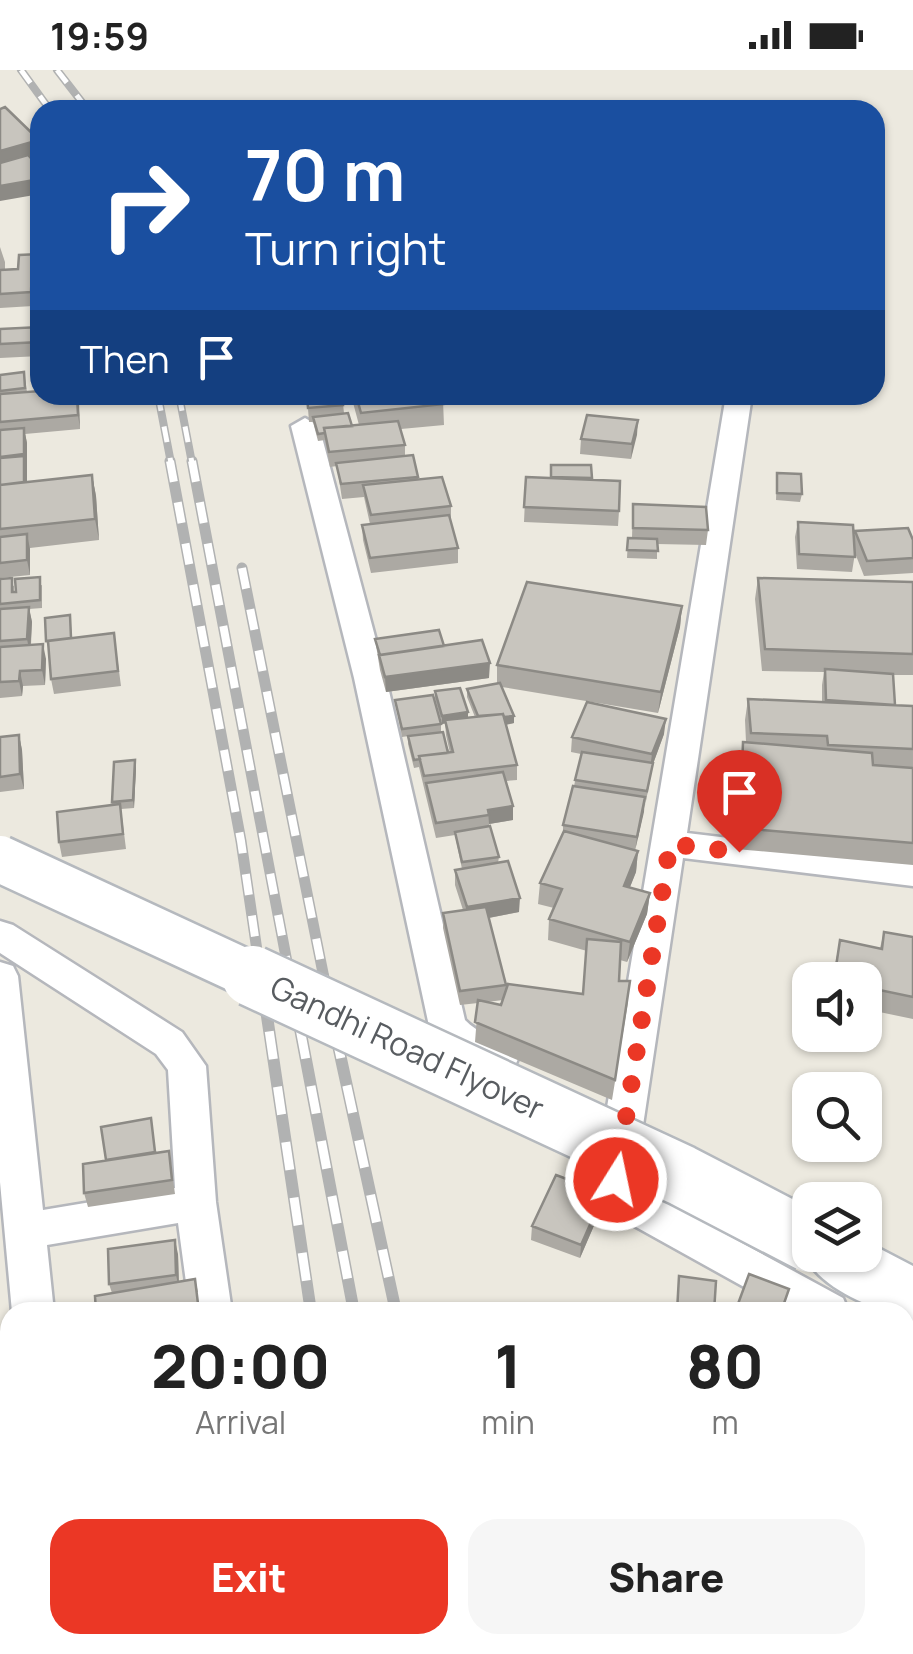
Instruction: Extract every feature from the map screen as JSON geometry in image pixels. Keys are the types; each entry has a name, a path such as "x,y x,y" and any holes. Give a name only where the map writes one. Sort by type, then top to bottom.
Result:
{"main road":[{"name":"Gandhi Road Flyover","path":"0,860 681,1174 792,1233"},
{"path":"867,1272 913,1296"}],"street":[{"path":"737,405 616,1180 620,1194 634,1205 810,1302"},
{"path":"306,426 370,678 448,1026 469,1046 627,1119 792,1204"},
{"path":"670,844 913,873"},
{"path":"0,935 180,1052 187,1066 196,1202 210,1302"},
{"path":"0,976 32,1302"},
{"path":"25,1231 196,1202"},
{"path":"882,1250 913,1266"}],"building":[{"path":"5,107 30,131 30,143 0,151 0,109"},
{"path":"28,155 30,181 0,186 0,163"},
{"path":"30,254 30,292 0,294 0,270 18,269 19,255"},
{"path":"30,328 30,342 0,344 0,329"},
{"path":"24,372 25,388 0,391 0,375"},
{"path":"30,392 30,405 78,405 78,415 0,422 0,394"},
{"path":"359,405 435,405 361,413"},
{"path":"348,413 352,426 324,428 325,433 318,434 313,417"},
{"path":"587,415 638,420 632,444 581,439"},
{"path":"398,421 405,445 329,452 324,428"},
{"path":"24,428 24,454 0,457 0,430"},
{"path":"413,455 418,477 341,484 336,463"},
{"path":"24,456 24,482 0,485 0,458"},
{"path":"551,465 591,465 592,478 551,477"},
{"path":"777,473 801,474 802,494 777,493"},
{"path":"92,475 95,519 0,529 0,485"},
{"path":"442,477 451,506 371,515 363,485"},
{"path":"526,477 620,481 619,511 524,507"},
{"path":"633,504 706,507 708,530 633,528"},
{"path":"449,515 458,548 370,558 362,525"},
{"path":"798,522 853,525 855,557 799,554"},
{"path":"908,528 913,558 867,561 855,531"},
{"path":"27,534 27,560 0,563 0,537"},
{"path":"628,538 657,539 658,551 627,550"},
{"path":"40,577 40,600 0,604 0,579 12,578 12,592 16,592 15,579"},
{"path":"758,578 913,582 913,654 765,649"},
{"path":"527,582 682,606 661,692 497,665"},
{"path":"29,607 27,639 0,641 0,609"},
{"path":"70,615 71,638 46,641 45,618"},
{"path":"439,630 444,646 380,655 375,639"},
{"path":"114,633 118,671 51,679 48,641"},
{"path":"482,640 490,663 385,677 379,655"},
{"path":"43,644 42,670 20,671 19,681 0,682 0,647"},
{"path":"825,669 893,674 895,705 826,700"},
{"path":"500,683 514,716 478,716 467,689"},
{"path":"460,688 468,712 442,716 435,691"},
{"path":"433,695 441,724 402,729 395,700"},
{"path":"748,699 913,706 913,749 828,745 827,736 751,733"},
{"path":"587,702 666,719 652,754 572,737"},
{"path":"503,714 517,765 424,776 419,756 453,752 445,720"},
{"path":"443,732 448,753 414,760 408,736"},
{"path":"19,735 20,774 0,777 0,737"},
{"path":"743,742 872,753 873,765 913,768 913,843 740,828"},
{"path":"582,752 653,763 647,791 575,780"},
{"path":"135,760 133,800 112,802 114,762"},
{"path":"503,772 513,806 488,810 489,815 436,823 426,783"},
{"path":"573,786 645,797 637,837 563,825"},
{"path":"120,804 123,834 59,842 57,812"},
{"path":"490,826 499,857 462,862 455,832"},
{"path":"564,831 638,851 624,886 650,893 630,942 549,919 562,889 540,883"},
{"path":"508,861 520,898 467,907 455,870"},
{"path":"486,907 506,985 460,991 443,913"},
{"path":"884,932 913,937 913,997 882,991 882,962 837,962 840,940 882,949"},
{"path":"587,939 621,942 619,981 630,981 615,1080 475,1022 478,1000 501,1005 508,984 583,994"},
{"path":"151,1118 155,1152 106,1160 101,1127"},
{"path":"169,1151 172,1180 84,1193 83,1164"},
{"path":"556,1175 604,1193 581,1245 532,1226"},
{"path":"175,1240 176,1275 109,1284 108,1249"},
{"path":"749,1274 789,1289 784,1302 739,1302"},
{"path":"679,1276 716,1281 715,1302 678,1302"},
{"path":"195,1279 198,1302 95,1302 95,1296"}],"railway":[{"path":"21,70 43,100"},
{"path":"57,70 80,100"},
{"path":"160,405 171,463"},
{"path":"181,405 192,463"},
{"path":"170,461 241,841 261,978"},
{"path":"192,461 290,978"},
{"path":"242,568 324,978"},
{"path":"261,976 310,1302"},
{"path":"290,976 352,1302"},
{"path":"323,976 394,1302"}],"route":[{"path":"616,1180 670,844 739,852"}]}
